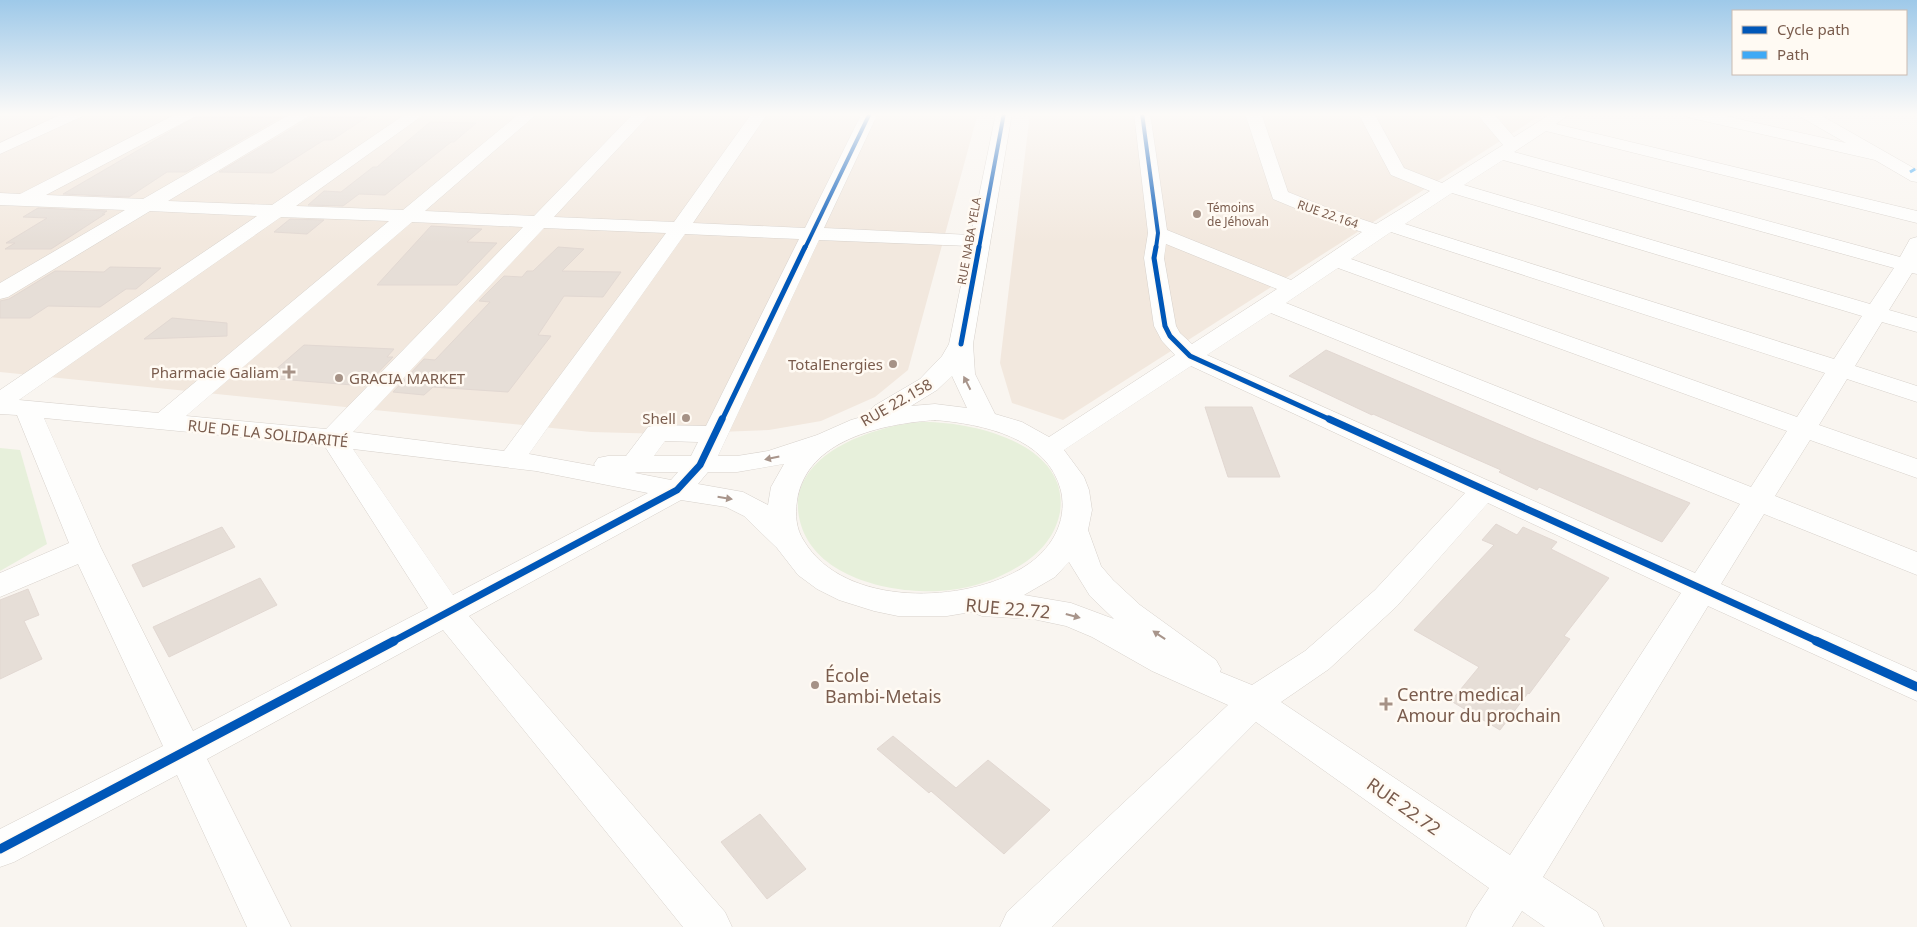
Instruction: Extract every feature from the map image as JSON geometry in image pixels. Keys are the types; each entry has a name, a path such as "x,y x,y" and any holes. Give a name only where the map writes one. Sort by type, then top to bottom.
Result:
{"street":[{"path":"0,212 107,156"},
{"path":"0,292 230,156"},
{"path":"269,927 86,548 9,406 356,156"},
{"path":"163,422 478,156"},
{"path":"602,156 333,438 448,613 710,927"},
{"path":"524,462 679,229 730,156"},
{"path":"0,849 185,753 677,490 700,465 850,156"},
{"name":"RUE NABA YELA","path":"961,344 996,156"},
{"path":"1148,156 1158,233 1154,258 1165,326 1170,336 1190,356 1917,687"},
{"name":"RUE 22.164","path":"1267,156 1280,195 1314,210 1383,228 1917,394"},
{"path":"1390,156 1398,170 1404,176 1917,324"},
{"path":"1048,449 1383,228 1497,156"},
{"path":"1488,927 1875,312 1913,258 1531,156"},
{"path":"1667,156 1917,217"},
{"path":"1881,156 1917,177"},
{"path":"0,199 981,241"},
{"path":"1158,233 1293,288"},
{"path":"1336,260 1917,469"},
{"path":"1269,304 1917,564"},
{"path":"961,344 963,374 985,419"},
{"name":"RUE 22.158","path":"844,432 919,392 936,380 951,364 961,344"},
{"name":"RUE DE LA SOLIDARITÉ","path":"9,406 333,438 524,462 733,499 754,510 789,542"},
{"path":"918,413 952,413 985,419 1026,434 1048,449 1066,469 1076,492 1077,511 1073,530 1058,555 1032,577 997,594 955,603 936,605 897,604 844,589 816,573 796,553 789,542 781,518 783,494 793,472 811,452 844,432 885,417 918,413"},
{"name":"RUE DE LA SOLIDARITÉ","path":"524,462 737,464 772,459 844,432"},
{"path":"633,464 657,433 715,434"},
{"path":"1022,927 1239,694 1317,660 1386,598 1483,491"},
{"name":"RUE 22.72","path":"1073,530 1089,571 1106,595 1132,617 1187,654 1239,694 1516,884 1582,927"},
{"path":"0,586 86,548"},
{"name":"RUE 22.72","path":"955,603 1020,606 1050,610 1083,619 1115,634 1164,662 1239,694"}],"shaded area":[{"path":"0,156 966,156 908,370 875,397 821,421 769,430 667,434 591,432 0,372"},
{"path":"1025,156 1476,156 1063,420 1012,403 1000,363"}],"green space":[{"path":"921,422 965,426 990,432 1013,441 1034,453 1050,469 1059,488 1060,512 1052,535 1031,558 998,577 970,587 930,591 908,590 864,581 843,572 825,560 810,544 801,525 798,501 804,481 817,464 834,450 856,438 878,430"},
{"path":"0,448 20,450 47,544 0,571"}],"building":[{"path":"128,156 213,156 186,172 167,172 129,197 63,194"},
{"path":"246,156 298,156 272,173 219,172"},
{"path":"390,156 433,156 385,195 359,194 343,206 308,205 324,191 341,192 373,167 377,167"},
{"path":"38,208 107,211 51,249 5,249 15,243 6,243 47,218 23,217"},
{"path":"290,219 324,220 307,234 274,232"},
{"path":"431,226 482,229 467,242 497,243 457,285 377,285"},
{"path":"558,247 584,249 562,271 621,272 603,297 564,296 538,335 551,336 508,392 433,387 424,395 393,392 424,359 435,360 490,302 479,301 504,276 522,277 527,271 533,271"},
{"path":"110,267 161,268 136,289 126,289 100,307 48,306 30,318 0,318 0,301 9,299 55,271 104,272"},
{"path":"172,318 227,323 227,336 144,339"},
{"path":"304,345 394,349 387,357 393,357 365,386 266,378"},
{"path":"1326,350 1531,438 1690,503 1662,542 1539,487 1537,490 1499,472 1501,470 1372,415 1289,376"},
{"path":"1205,407 1252,407 1280,477 1228,477"},
{"path":"1496,524 1517,535 1523,527 1557,542 1551,549 1609,578 1564,636 1570,639 1500,730 1451,701 1479,667 1414,630 1494,545 1482,540"},
{"path":"222,527 235,547 143,587 132,565"},
{"path":"260,578 277,605 169,657 153,627"},
{"path":"28,589 39,615 24,621 42,659 0,679 0,600"},
{"path":"893,736 956,788 988,760 1050,810 1004,854 931,791 929,793 877,749"},
{"path":"760,814 806,869 767,899 721,842"}],"marked path":[{"path":"1910,172 1917,168"}],"cycle path":[{"path":"0,849 185,753 677,490 700,465 849,156"},
{"path":"961,344 996,156"},
{"path":"1148,156 1158,233 1154,258 1165,326 1170,336 1190,356 1917,687"}],"place":[{"name":"Témoins de Jéhovah","path":"1197,214"},
{"name":"TotalEnergies","path":"893,364"},
{"name":"Pharmacie Galiam","path":"289,372"},
{"name":"GRACIA MARKET","path":"339,378"},
{"name":"Shell","path":"686,418"},
{"name":"École Bambi-Metais","path":"815,685"},
{"name":"Centre medical Amour du prochain","path":"1386,704"}]}
